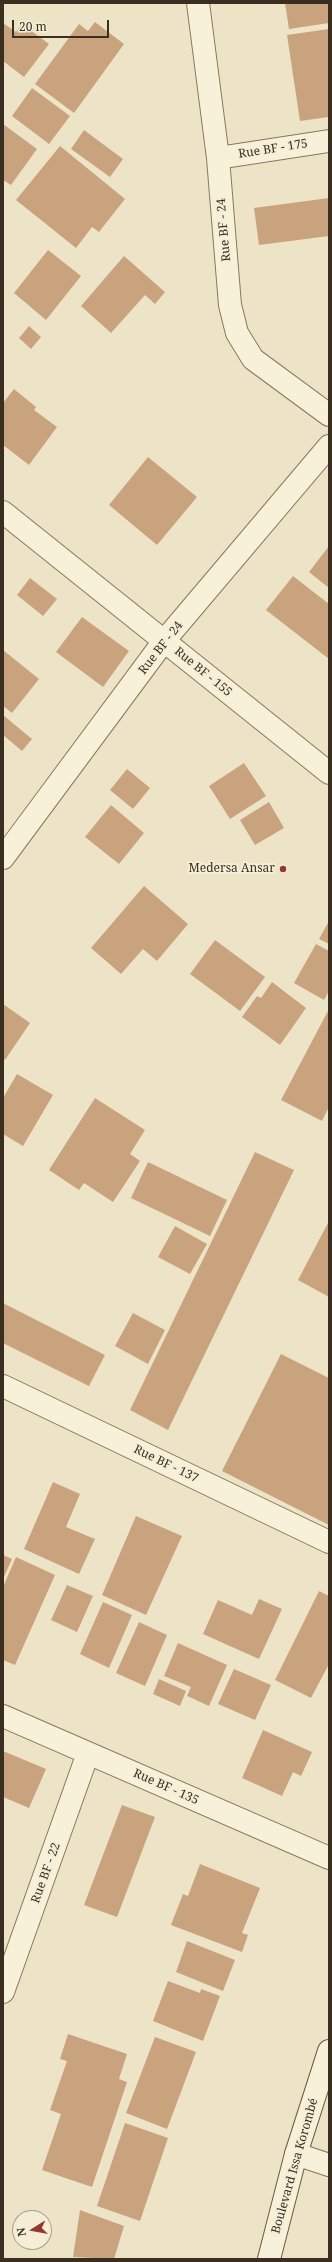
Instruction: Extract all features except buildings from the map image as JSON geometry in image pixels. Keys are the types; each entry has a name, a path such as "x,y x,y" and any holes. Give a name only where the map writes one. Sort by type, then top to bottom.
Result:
{"street":[{"name":"Rue BF - 24","path":"198,3 218,158 230,305 237,333 253,359 329,415"},
{"name":"Rue BF - 175","path":"218,158 329,140"},
{"name":"Rue BF - 24","path":"3,858 164,641 329,446"},
{"name":"Rue BF - 155","path":"3,512 329,773"},
{"name":"Rue BF - 137","path":"3,1386 329,1542"},
{"name":"Rue BF - 135","path":"3,1716 329,1858"},
{"name":"Rue BF - 22","path":"3,1992 88,1753"},
{"name":"Boulevard Issa Korombé","path":"269,2259 296,2154 329,2051"},
{"path":"296,2154 329,2165"}],"place":[{"name":"Medersa Ansar","path":"283,869"}]}
